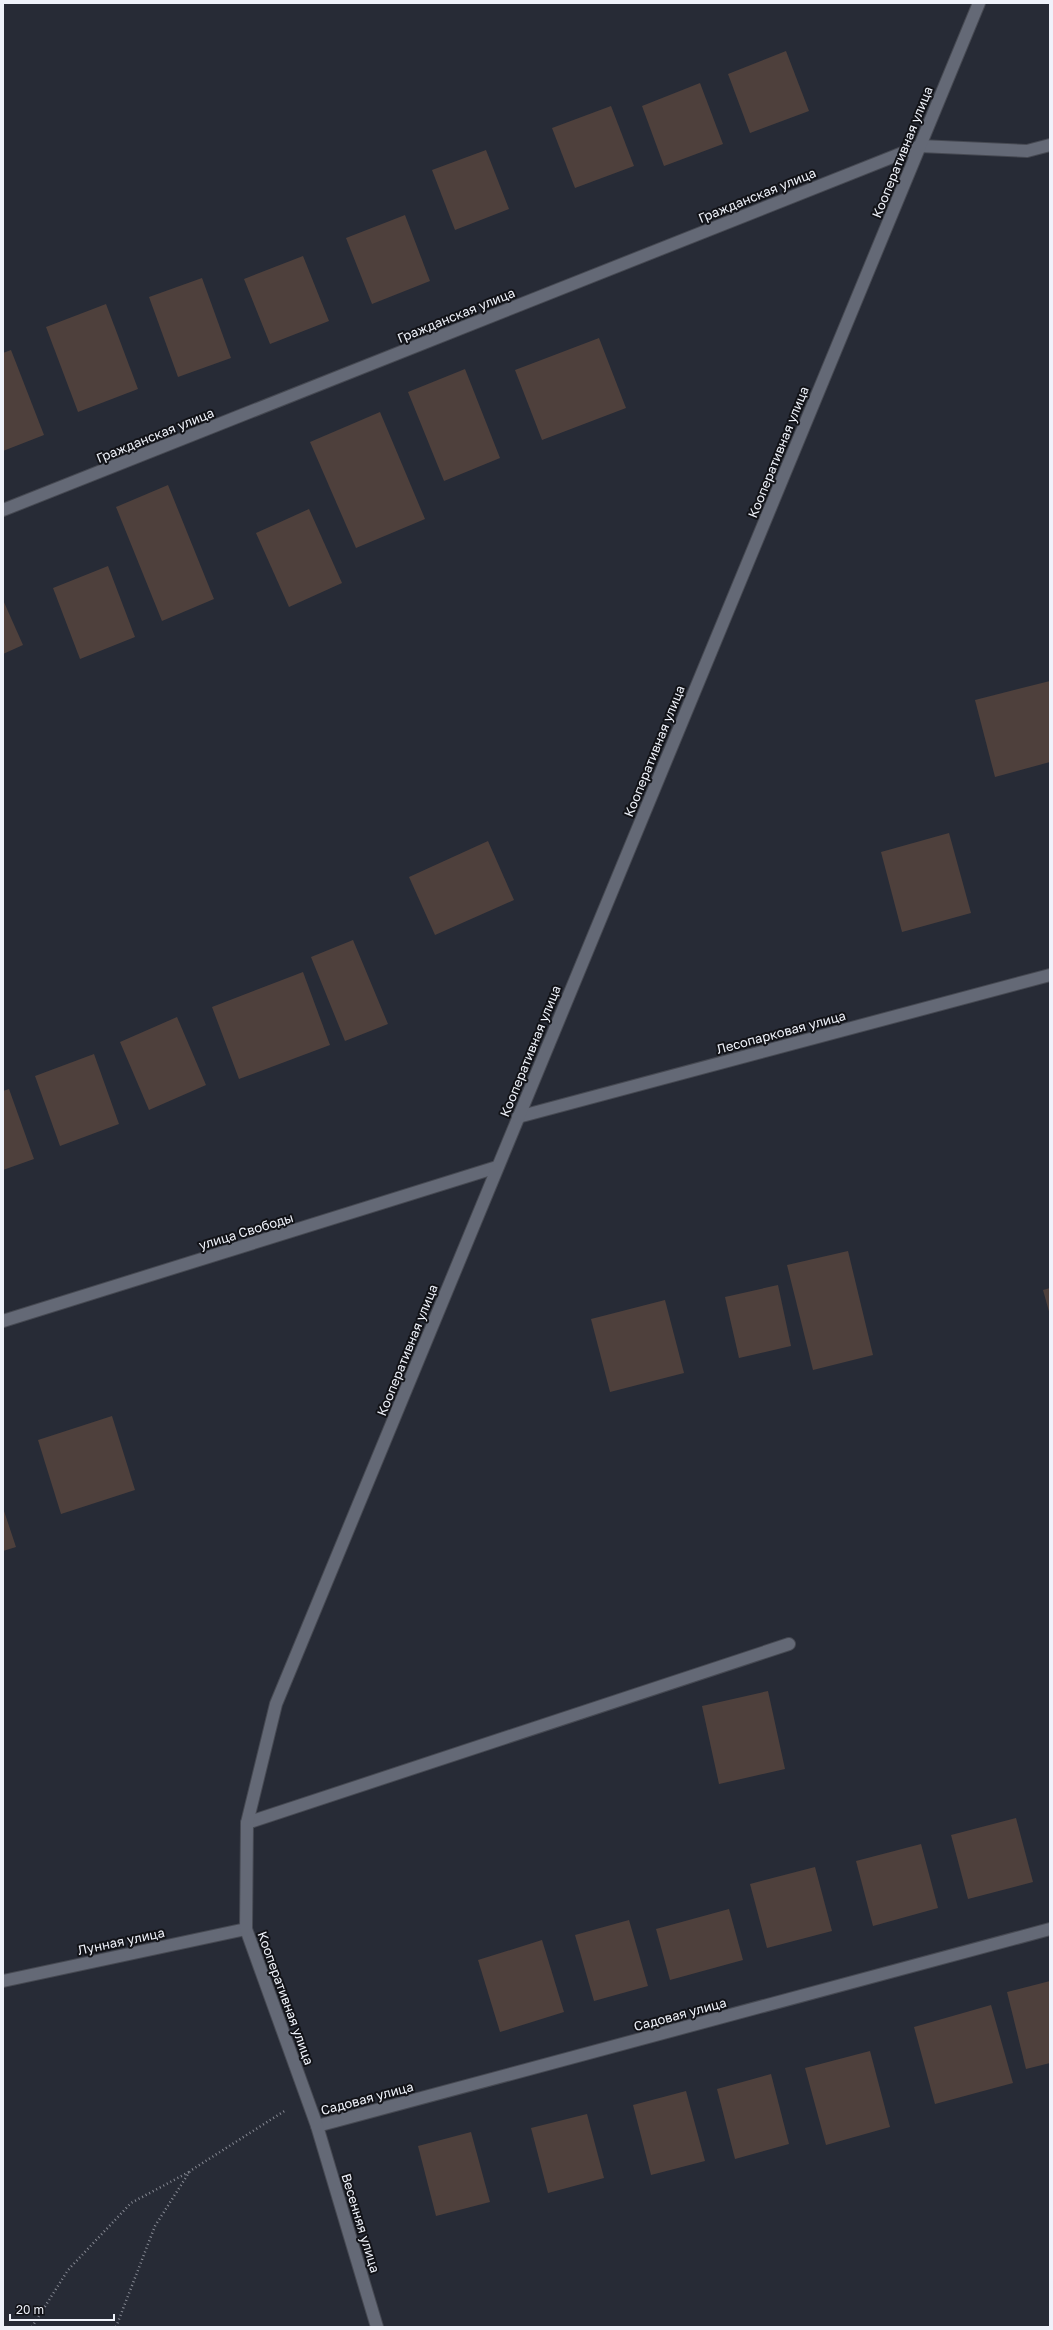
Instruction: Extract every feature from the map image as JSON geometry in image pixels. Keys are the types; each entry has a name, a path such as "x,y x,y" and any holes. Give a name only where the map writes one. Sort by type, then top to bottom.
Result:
{"street":[{"name":"Кооперативная улица","path":"317,2126 246,1929 247,1822 276,1704 979,3"},
{"path":"920,146 1027,151 1050,145"},
{"name":"Гражданская улица","path":"3,510 920,146"},
{"name":"Лесопарковая улица","path":"518,1117 1050,975"},
{"name":"улица Свободы","path":"3,1321 497,1167"},
{"path":"247,1822 789,1644"},
{"name":"Лунная улица","path":"3,1980 246,1929"},
{"name":"Садовая улица","path":"317,2126 1050,1929"},
{"name":"Весенняя улица","path":"317,2126 377,2327"}],"path":[{"path":"32,2327 68,2270 131,2203 190,2171 307,2097"},
{"path":"116,2327 155,2226 190,2171"}],"building":[{"path":"786,51 809,111 750,133 728,74"},
{"path":"700,83 723,144 664,166 642,106"},
{"path":"611,106 634,166 575,188 552,128"},
{"path":"486,150 509,209 455,230 432,170"},
{"path":"405,215 430,281 372,304 346,238"},
{"path":"303,256 329,321 270,344 244,279"},
{"path":"202,278 231,358 178,377 149,297"},
{"path":"106,304 138,389 78,412 46,327"},
{"path":"599,338 626,408 542,440 515,370"},
{"path":"11,350 44,435 3,451 3,353"},
{"path":"465,369 500,458 444,481 408,392"},
{"path":"380,412 425,519 356,548 310,442"},
{"path":"168,485 214,599 162,621 116,507"},
{"path":"309,509 342,583 289,607 256,533"},
{"path":"108,566 135,637 80,659 53,588"},
{"path":"3,600 23,645 3,654"},
{"path":"1050,681 1050,762 995,777 975,700"},
{"path":"949,833 971,913 902,932 881,852"},
{"path":"488,841 514,900 435,935 409,877"},
{"path":"353,940 388,1024 345,1041 311,957"},
{"path":"303,972 330,1045 239,1079 212,1007"},
{"path":"177,1017 206,1085 149,1110 120,1042"},
{"path":"94,1054 119,1124 60,1146 35,1076"},
{"path":"9,1089 34,1159 3,1170 3,1091"},
{"path":"848,1251 873,1355 813,1370 787,1265"},
{"path":"778,1285 791,1346 739,1358 725,1297"},
{"path":"1050,1288 1050,1315 1043,1290"},
{"path":"665,1300 684,1373 610,1392 591,1319"},
{"path":"112,1416 135,1490 61,1514 38,1440"},
{"path":"3,1508 16,1547 3,1551"},
{"path":"768,1691 785,1769 719,1784 702,1706"},
{"path":"1016,1818 1033,1882 968,1899 951,1835"},
{"path":"921,1844 938,1908 873,1926 856,1861"},
{"path":"815,1867 832,1931 767,1948 750,1884"},
{"path":"729,1909 743,1960 670,1980 656,1929"},
{"path":"629,1920 648,1986 594,2001 575,1935"},
{"path":"542,1940 564,2012 500,2032 478,1960"},
{"path":"1050,1981 1050,2063 1026,2069 1007,1992"},
{"path":"991,2005 1013,2083 935,2104 914,2027"},
{"path":"870,2051 890,2127 826,2145 805,2068"},
{"path":"771,2074 789,2144 735,2159 717,2089"},
{"path":"686,2091 705,2161 651,2175 633,2105"},
{"path":"587,2114 604,2178 548,2193 531,2128"},
{"path":"471,2132 490,2202 436,2216 418,2146"}]}
